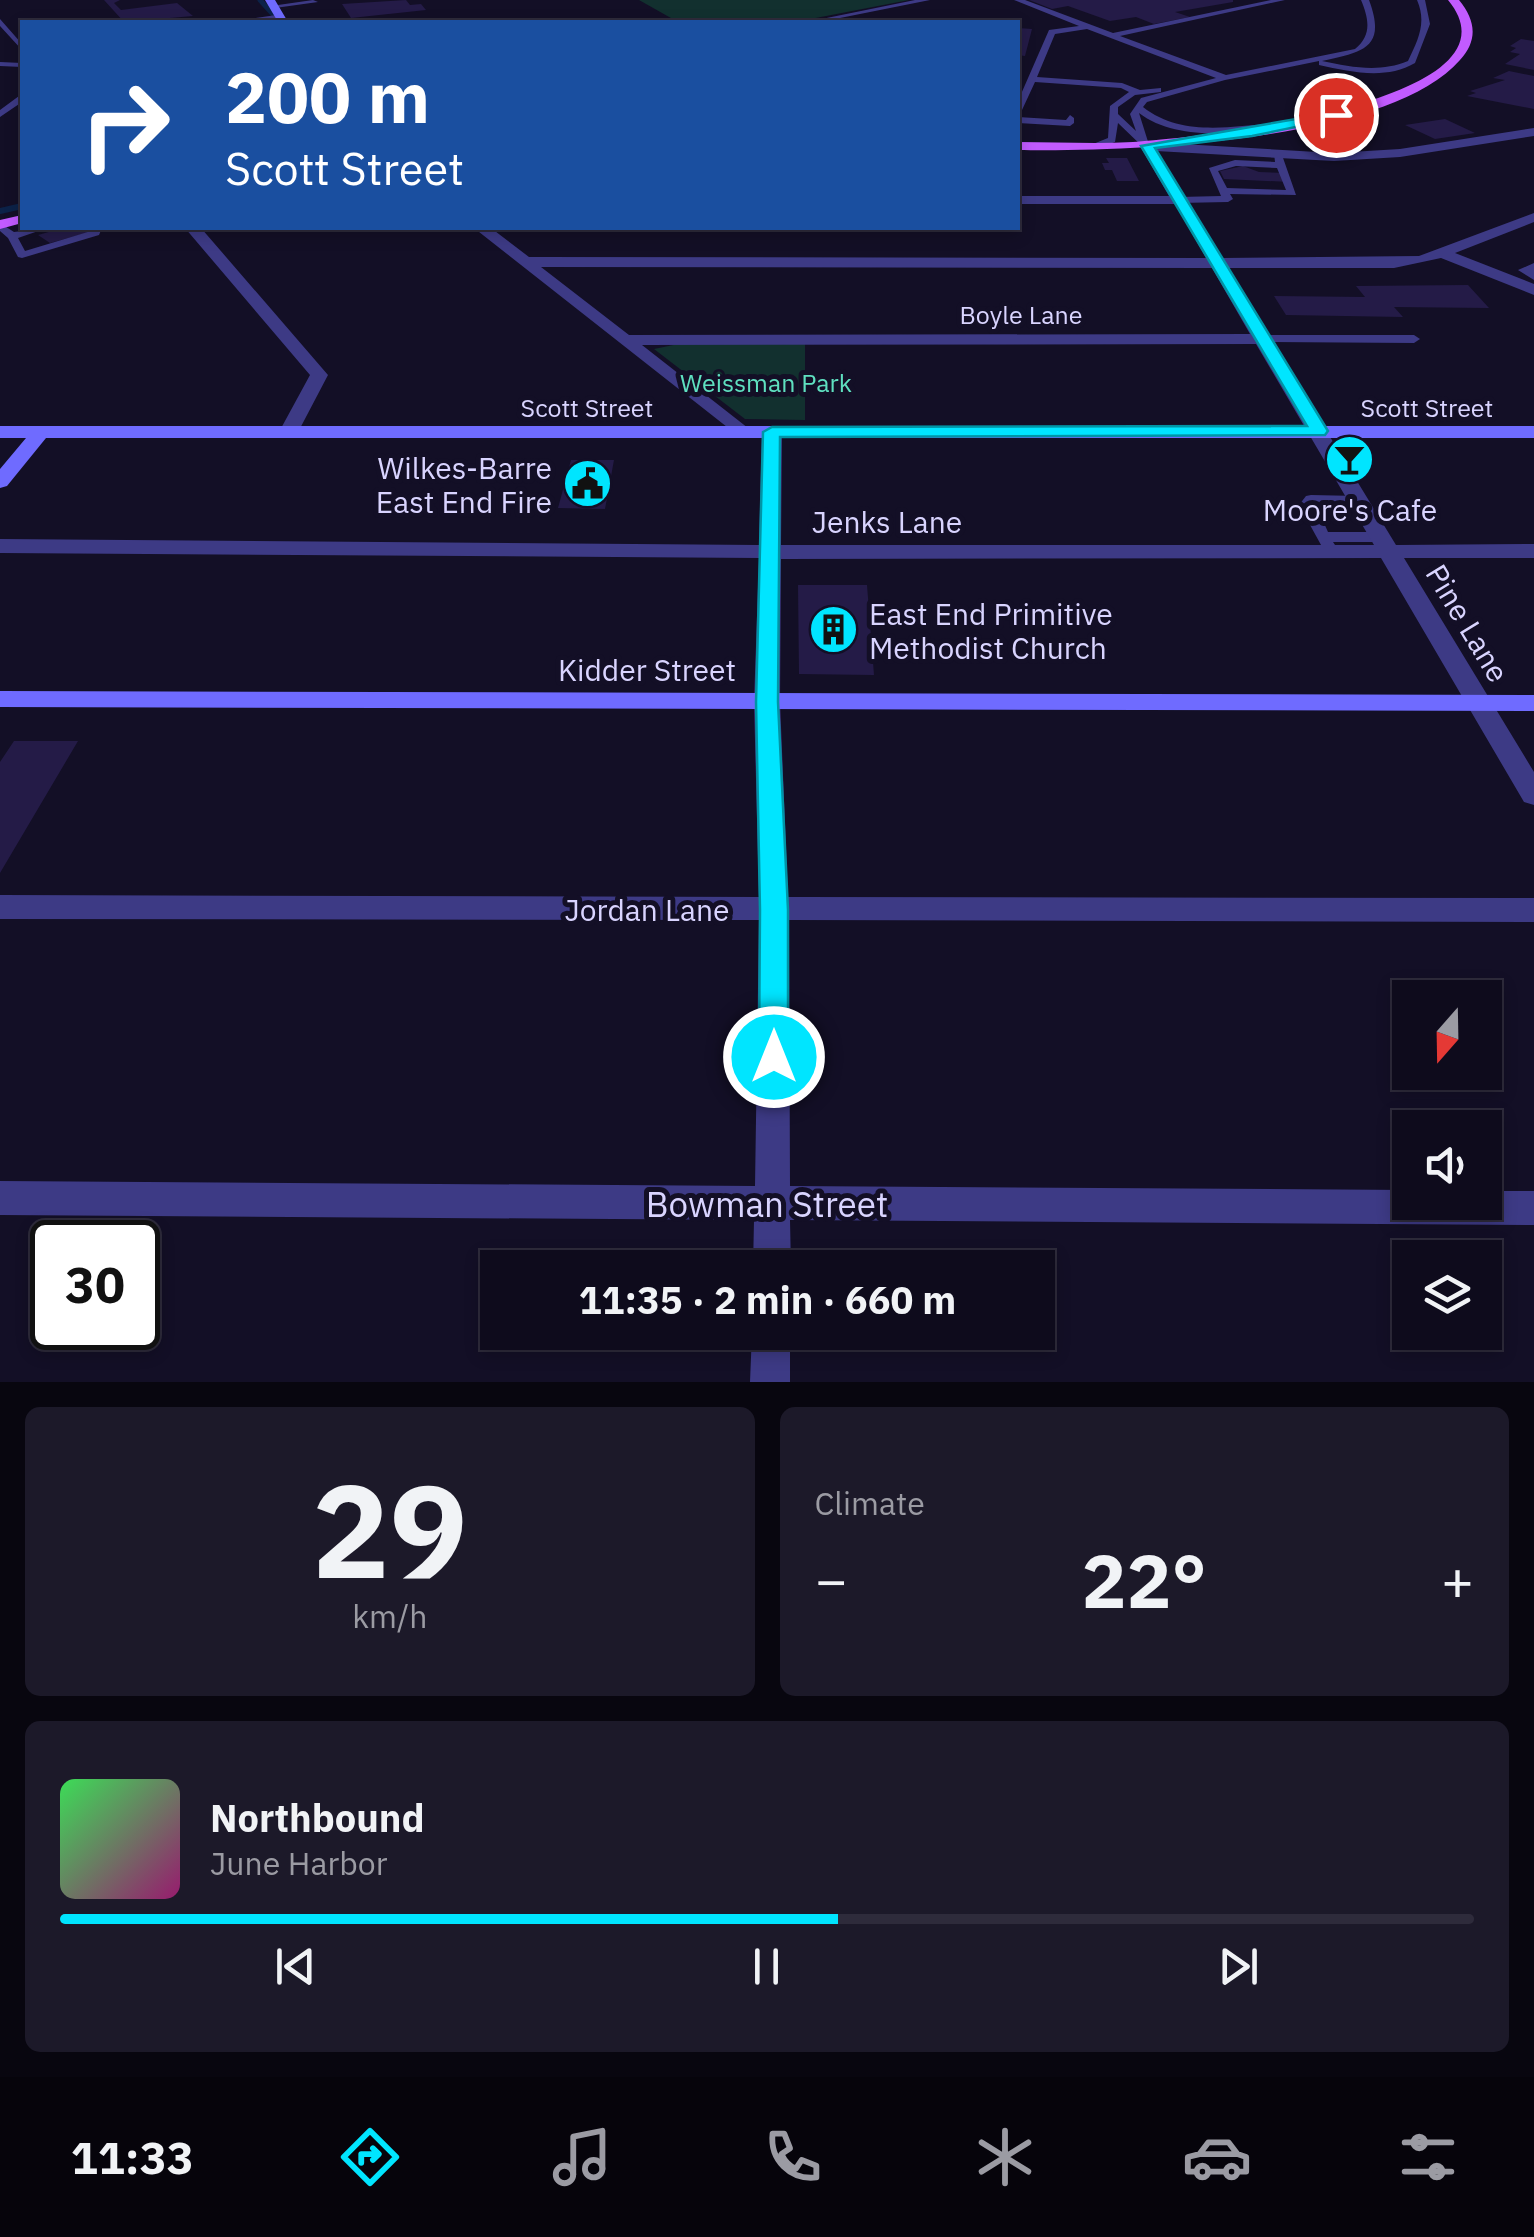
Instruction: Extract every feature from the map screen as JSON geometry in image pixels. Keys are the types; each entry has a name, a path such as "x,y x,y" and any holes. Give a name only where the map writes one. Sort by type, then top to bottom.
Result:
{"main road":[{"path":"1020,146 1147,146 1296,125 1395,97 1447,69 1468,41 1466,17 1453,0"}],"street":[{"path":"1147,146 1278,160 1400,153 1534,132"},
{"name":"Pine Lane","path":"1147,146 1534,795"},
{"path":"1020,200 1179,200"},
{"path":"527,262 1394,262 1422,260 1532,219"},
{"path":"194,230 319,375 289,432"},
{"path":"485,230 741,432"},
{"path":"1440,252 1534,290"},
{"name":"Boyle Lane","path":"628,340 1264,339"},
{"name":"Scott Street","path":"0,432 1534,432"},
{"path":"772,432 767,702 774,910 772,1250"},
{"path":"0,482 40,433"},
{"name":"Jenks Lane","path":"0,546 772,552 1384,544 1534,551"},
{"name":"Kidder Street","path":"0,698 1534,702"},
{"name":"Jordan Lane","path":"0,906 1534,910"},
{"name":"Bowman Street","path":"0,1198 1534,1208"},
{"path":"770,1382 771,1350"}],"lane":[{"path":"821,20 926,0"},
{"path":"1018,0 1238,83"},
{"path":"1113,36 1281,0"},
{"path":"1096,146 1112,140 1114,106 1139,92 1168,90 1358,51 1369,42 1373,22 1365,0"},
{"path":"1316,62 1368,71 1388,71 1412,62 1428,26 1428,12 1421,0"},
{"path":"252,19 314,2"},
{"path":"850,20 855,13"},
{"path":"1020,106 1052,32 1088,26"},
{"path":"1032,79 1122,86 1139,92"},
{"path":"1147,146 1134,114 1138,107 1168,90"},
{"path":"1138,107 1150,119 1191,129 1296,125"},
{"path":"1114,115 1147,146"},
{"path":"1020,120 1070,123 1070,118"},
{"path":"1179,200 1228,199 1224,192 1212,170 1235,163 1278,160 1292,193 1224,192"},
{"path":"4,229 22,255 95,234 96,230"},
{"path":"1534,266 1524,270 1534,277"},
{"name":"Boyle Lane","path":"1264,339 1414,339"},
{"path":"1327,544 1306,504 1311,500 1358,500"}],"green space":[{"path":"639,0 909,0 805,20 674,20"},
{"name":"Weissman Park","path":"688,342 805,343 805,420 745,419 654,349"}],"building":[{"path":"104,0 120,0 114,3 121,10 177,3 193,16 147,20 122,20"},
{"path":"406,0 410,5 421,4 426,10 351,18 342,4"},
{"path":"1029,0 1233,2 1175,12 1190,17 1154,24 1136,17 1110,21 1068,6 1052,9"},
{"path":"1020,28 1032,29 1025,56 1020,55"},
{"path":"1521,39 1534,41 1534,70 1505,64 1520,54 1510,52 1516,48 1510,46"},
{"path":"1509,71 1534,76 1534,109 1467,96 1476,93 1470,91 1505,80 1493,78"},
{"path":"1445,119 1475,133 1435,139 1405,125"},
{"path":"1106,158 1127,158 1139,181 1117,181 1112,170 1105,170 1102,163 1109,163"},
{"path":"1243,166 1259,172 1286,173 1291,182 1224,179 1220,171"},
{"path":"56,230 90,232 50,243 38,235"},
{"path":"1468,285 1489,308 1394,307 1403,317 1286,315 1274,296 1365,297 1356,286"},
{"name":"Wilkes-Barre East End Fire","path":"571,460 614,460 605,509 558,508"},
{"name":"East End Primitive Methodist Church","path":"798,585 867,585 874,675 799,674"},
{"path":"14,741 78,741 0,873 0,762"}],"waterway":[{"path":"260,0 278,20"},
{"path":"0,211 20,206"}],"place":[{"name":"Moore's Cafe","path":"1350,460"},
{"name":"Wilkes-Barre East End Fire","path":"587,484"},
{"name":"East End Primitive Methodist Church","path":"834,630"}],"route":[{"path":"774,1057 767,702 772,432 1319,431 1147,146 1296,125 1336,115"}]}
